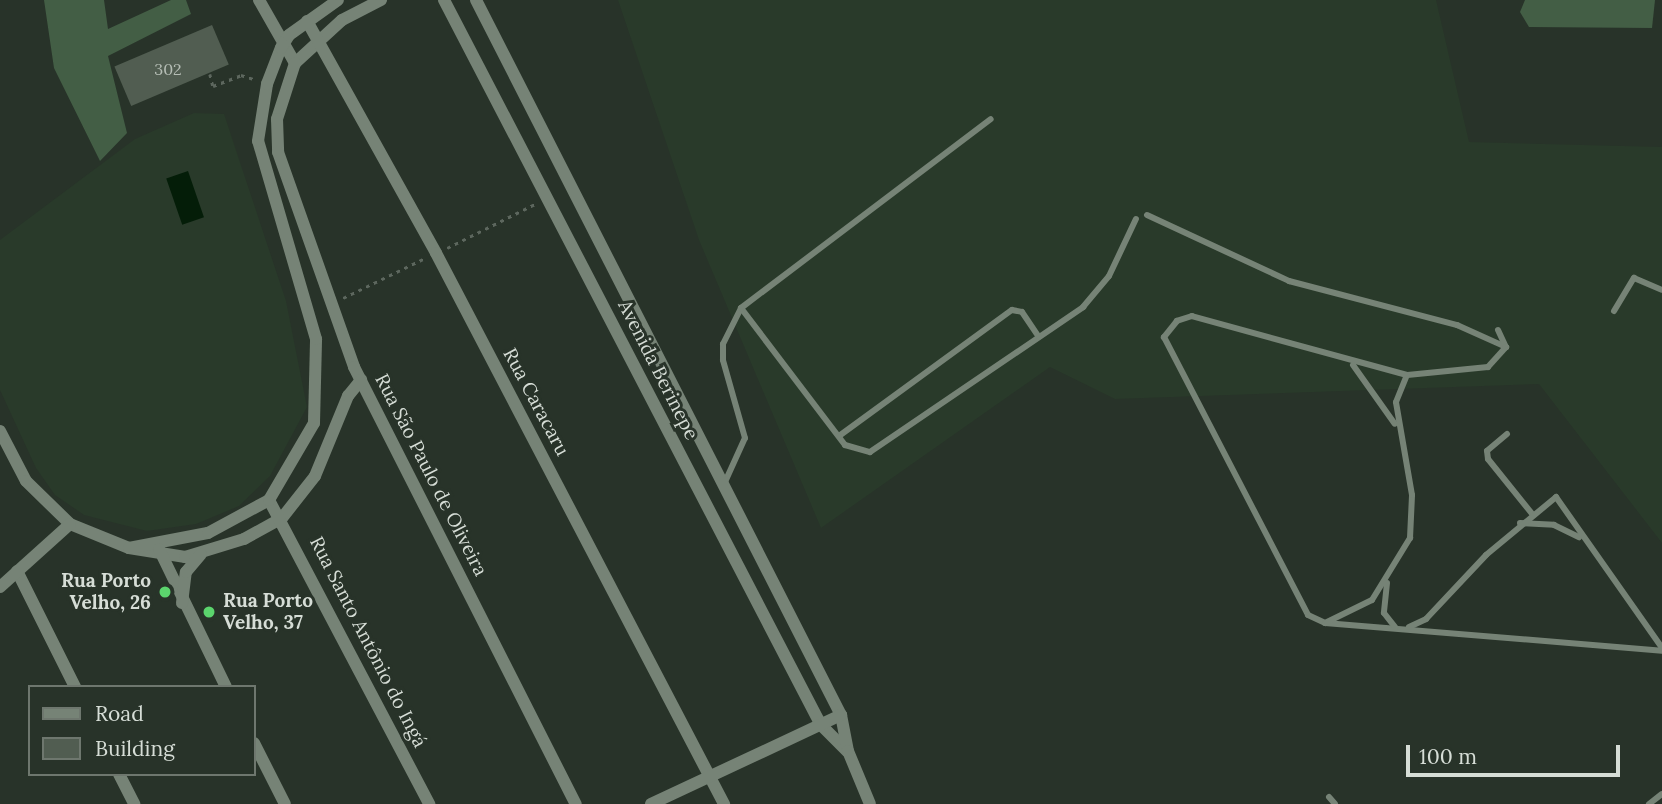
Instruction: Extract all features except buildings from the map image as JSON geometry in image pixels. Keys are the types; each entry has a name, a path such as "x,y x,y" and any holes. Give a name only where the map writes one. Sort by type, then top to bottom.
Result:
{"street":[{"path":"259,0 281,48 295,63 318,37 381,0"},
{"path":"130,548 208,533 270,500 303,450 319,393 310,313 258,141 267,84 281,48 307,21 338,0"},
{"name":"Avenida Berinepe","path":"444,0 821,725 848,751"},
{"name":"Avenida Berinepe","path":"476,0 725,482 841,715 848,751 870,804"},
{"name":"Rua Caracaru","path":"307,21 318,37 712,776 724,804"},
{"name":"Rua São Paulo de Oliveira","path":"295,63 277,119 278,152 361,380 576,804"},
{"path":"0,431 26,481 70,524 130,548 160,556 201,554 282,518 315,476 348,396 361,380"},
{"name":"Rua Santo Antônio do Ingá","path":"270,500 282,518 429,804"},
{"path":"0,587 70,524"},
{"path":"158,541 160,556 182,604 225,685"},
{"path":"182,604 186,572 201,554"},
{"path":"17,572 74,685"},
{"path":"651,804 841,715"},
{"path":"256,747 285,804"},
{"path":"120,776 134,804"}],"lane":[{"path":"725,482 745,438 723,360 723,344 741,308 991,119"},
{"path":"1147,215 1289,281 1457,325 1506,347"},
{"path":"741,308 839,436 857,451 895,440 1083,307 1109,276 1136,219"},
{"path":"1614,311 1634,278 1662,290"},
{"path":"839,436 1012,310 1022,312 1039,337"},
{"path":"1506,347 1488,367 1407,375 1352,363 1238,324 1192,316 1177,321 1164,337 1308,615 1325,623 1408,627 1662,650"},
{"path":"1498,330 1506,347"},
{"path":"1352,363 1396,426"},
{"path":"1395,627 1382,599 1389,578 1410,538 1411,516 1396,426 1398,390 1407,375"},
{"path":"1507,434 1487,451 1488,459 1532,515"},
{"path":"1408,627 1426,619 1520,523 1556,497 1581,538 1662,650"},
{"path":"1520,523 1554,525 1581,538"},
{"path":"1325,623 1372,600 1389,578"},
{"path":"1649,804 1662,794"},
{"path":"1329,797 1335,804"}],"path":[{"path":"209,74 213,86 241,75 259,81"}],"shaded area":[{"path":"44,0 104,0 108,29 171,0 186,0 191,14 108,56 127,133 100,161 54,68"},
{"path":"618,0 1436,0 1469,142 1662,147 1662,543 1539,384 1115,399 1050,367 821,528 699,240"},
{"path":"1525,0 1655,0 1652,28 1529,27 1520,12"},
{"path":"194,113 224,114 286,301 307,407 270,476 239,506 196,524 147,531 84,515 55,495 36,468 0,390 0,240 135,139"},
{"path":"188,171 204,217 182,225 166,178"}],"place":[{"name":"Rua Porto Velho, 26","path":"165,592"},
{"name":"Rua Porto Velho, 37","path":"209,612"}]}
